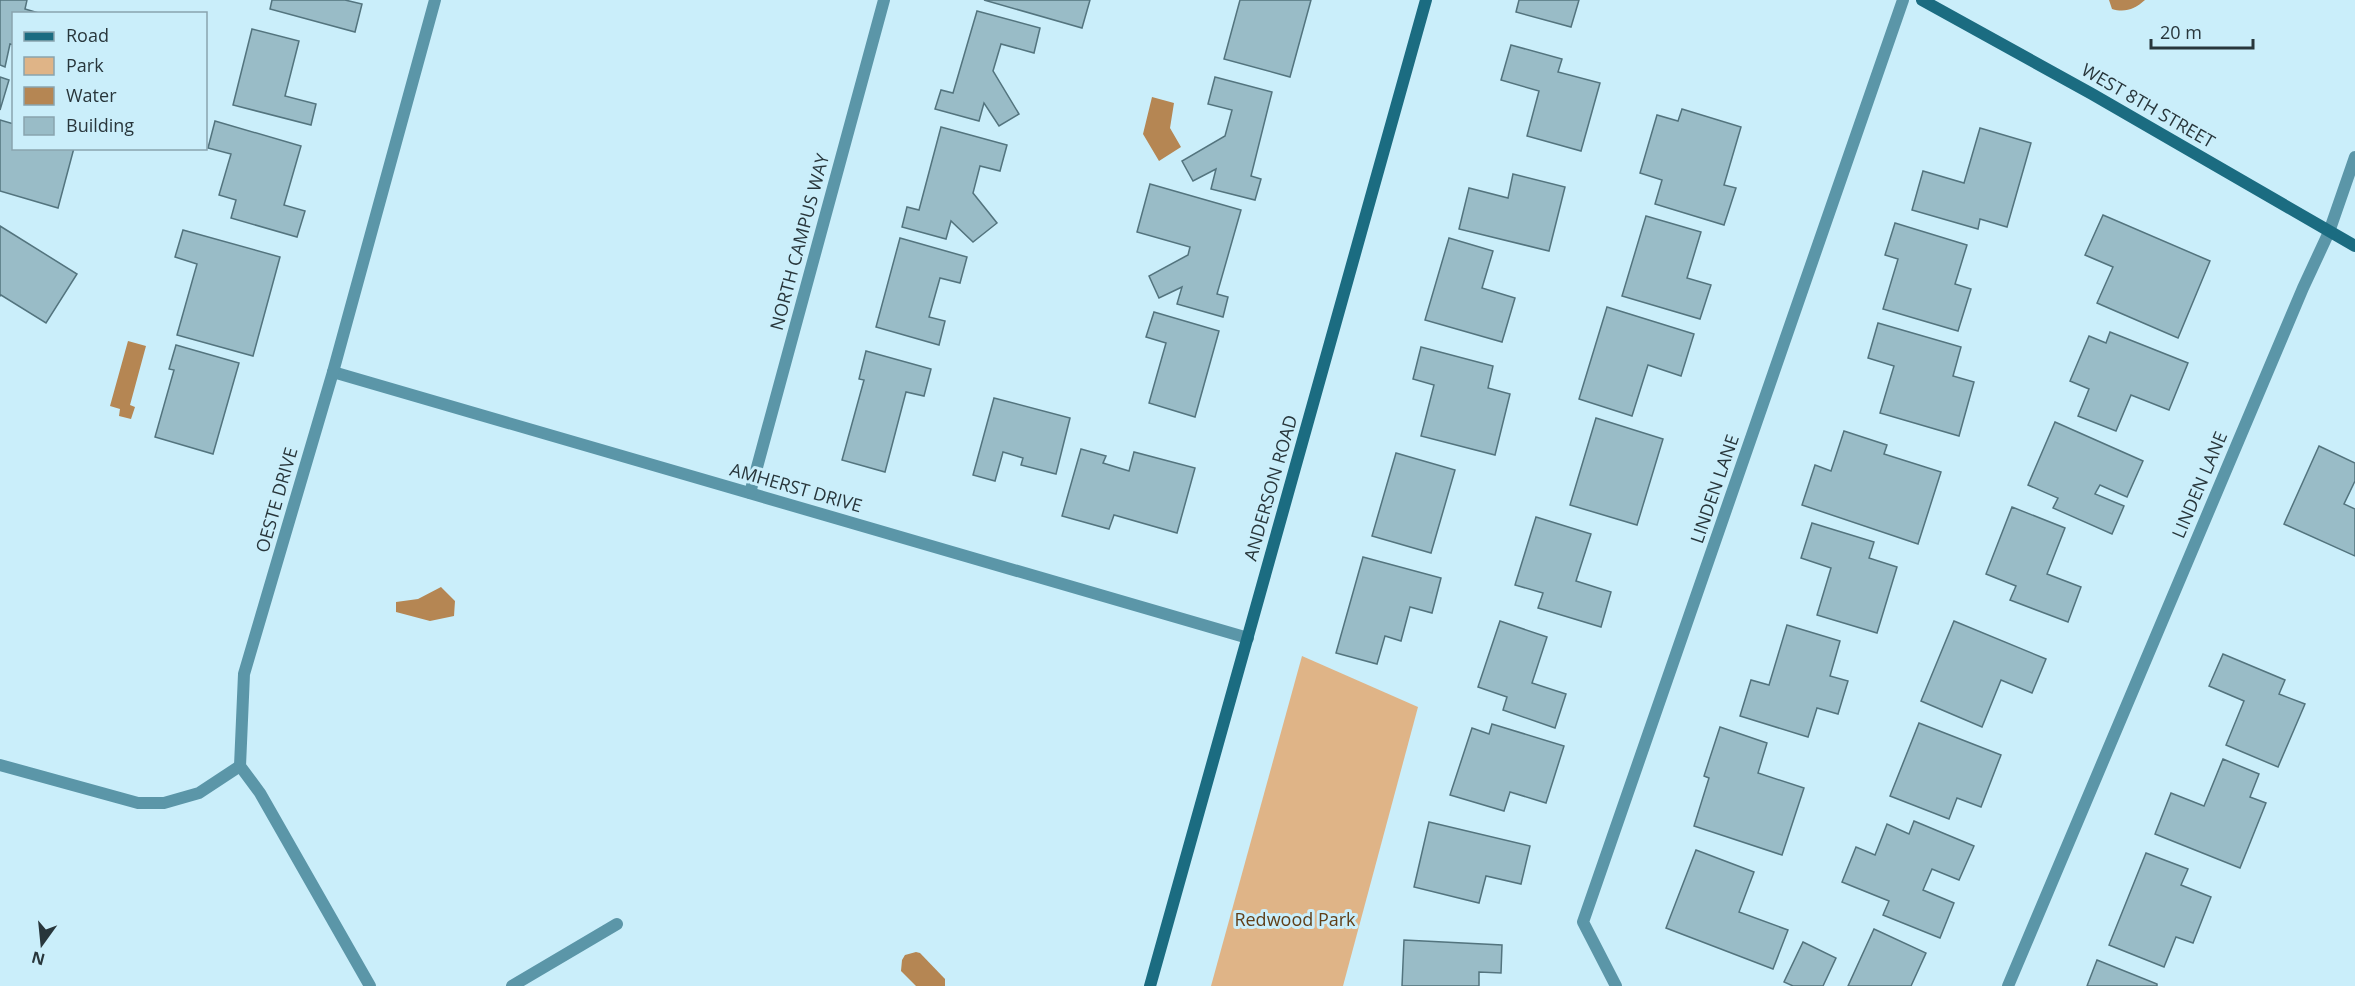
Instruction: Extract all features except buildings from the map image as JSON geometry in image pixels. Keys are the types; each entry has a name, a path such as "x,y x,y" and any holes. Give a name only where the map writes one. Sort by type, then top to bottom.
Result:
{"main road":[{"name":"ANDERSON ROAD","path":"1150,986 1426,0"},
{"name":"WEST 8TH STREET","path":"1922,0 2092,94 2355,246"}],"street":[{"name":"OESTE DRIVE","path":"240,766 244,674 333,372 435,0"},
{"name":"NORTH CAMPUS WAY","path":"750,493 884,0"},
{"name":"LINDEN LANE","path":"1616,986 1583,922 1904,0"},
{"name":"LINDEN LANE","path":"2008,986 2303,288 2329,232 2355,157"},
{"name":"AMHERST DRIVE","path":"333,372 1248,638"},
{"path":"0,765 138,803 164,803 199,793 240,766 260,793 370,986"},
{"path":"512,986 617,924"}],"green space":[{"name":"Redwood Park","path":"1302,656 1418,707 1343,986 1211,986"}],"water":[{"path":"2109,0 2145,0 2134,8 2121,11 2112,9"},
{"path":"1152,97 1174,103 1170,128 1181,147 1159,161 1143,134"},
{"path":"128,341 146,346 130,405 135,407 131,419 119,416 120,409 110,406"},
{"path":"441,587 455,601 454,616 430,621 396,612 396,602 418,599"},
{"path":"920,953 945,979 945,986 916,986 901,971 905,955"}]}
